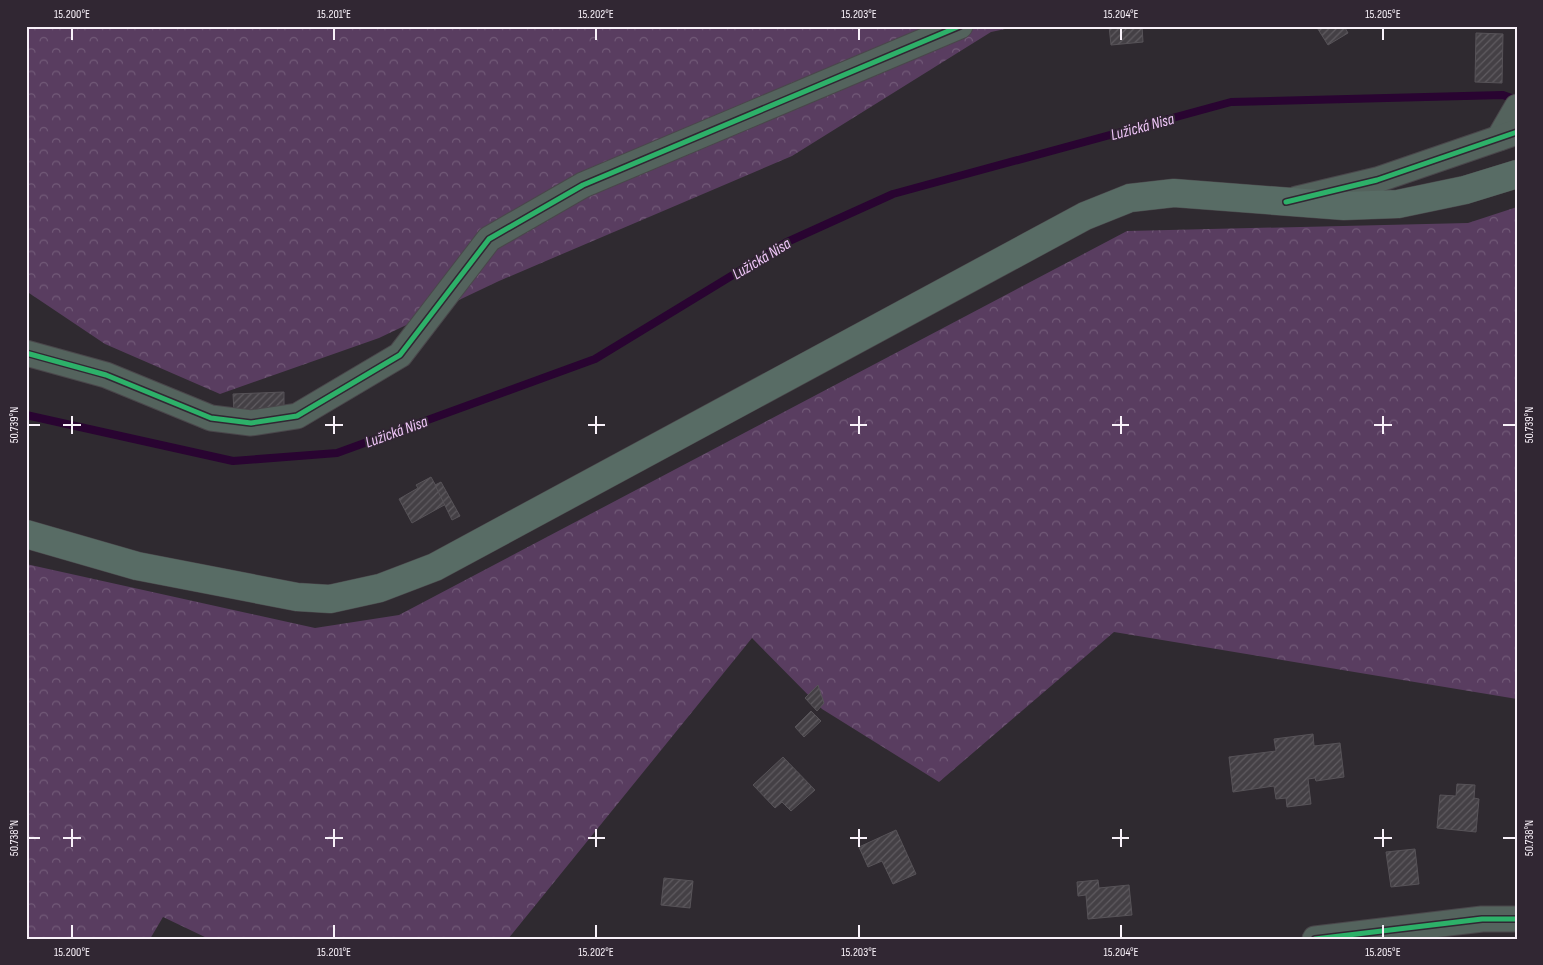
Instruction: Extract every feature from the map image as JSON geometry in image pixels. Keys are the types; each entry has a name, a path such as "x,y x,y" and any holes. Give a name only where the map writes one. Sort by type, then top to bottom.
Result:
{"main road":[{"path":"26,534 137,566 297,597 330,599 380,588 435,567 1084,216 1130,198 1174,193 1344,206 1398,204 1465,190 1517,174"}],"street":[{"path":"26,353 106,375 211,418 250,423 298,416 400,355 489,239 583,185 960,26"},
{"path":"1286,202 1377,180 1508,135 1517,107"},
{"path":"1315,939 1482,919 1517,919"}],"green space":[{"path":"26,26 1019,26 991,32 792,156 499,281 379,338 220,394 105,344 26,291"},
{"path":"1517,207 1517,699 1114,632 939,782 822,709 752,638 508,939 209,939 163,917 150,939 26,939 26,564 315,628 399,615 1127,231 1468,223"}],"building":[{"path":"1109,26 1142,26 1143,42 1111,45"},
{"path":"1316,26 1344,26 1348,33 1328,45"},
{"path":"1476,33 1503,34 1502,83 1475,82"},
{"path":"284,392 284,410 234,412 233,394"},
{"path":"431,477 446,504 412,523 399,499 418,488 416,485"},
{"path":"441,482 460,516 452,520 435,485"},
{"path":"818,685 824,703 817,711 805,698"},
{"path":"811,711 821,721 804,737 795,727"},
{"path":"1313,734 1314,746 1340,743 1344,777 1316,781 1315,778 1308,779 1311,804 1287,807 1286,798 1276,799 1274,786 1233,792 1229,757 1276,751 1274,739"},
{"path":"783,757 815,790 791,811 782,802 775,808 753,785"},
{"path":"1457,784 1475,785 1474,798 1479,799 1476,832 1437,828 1440,795 1456,796"},
{"path":"896,830 916,874 893,884 882,861 868,867 859,847"},
{"path":"1415,849 1419,884 1391,887 1386,852"},
{"path":"664,878 693,881 690,908 661,905"},
{"path":"1098,880 1099,888 1129,885 1132,915 1088,919 1086,895 1078,896 1077,882"}],"waterway":[{"name":"Lužická Nisa","path":"26,415 233,461 337,453 595,359 787,242 893,194 1231,102 1503,95 1517,100"}],"cycle path":[{"path":"26,353 106,375 211,418 251,423 297,416 400,355 489,239 583,185 960,26"},
{"path":"1286,202 1377,180 1517,132"},
{"path":"1315,939 1482,919 1517,919"}]}
